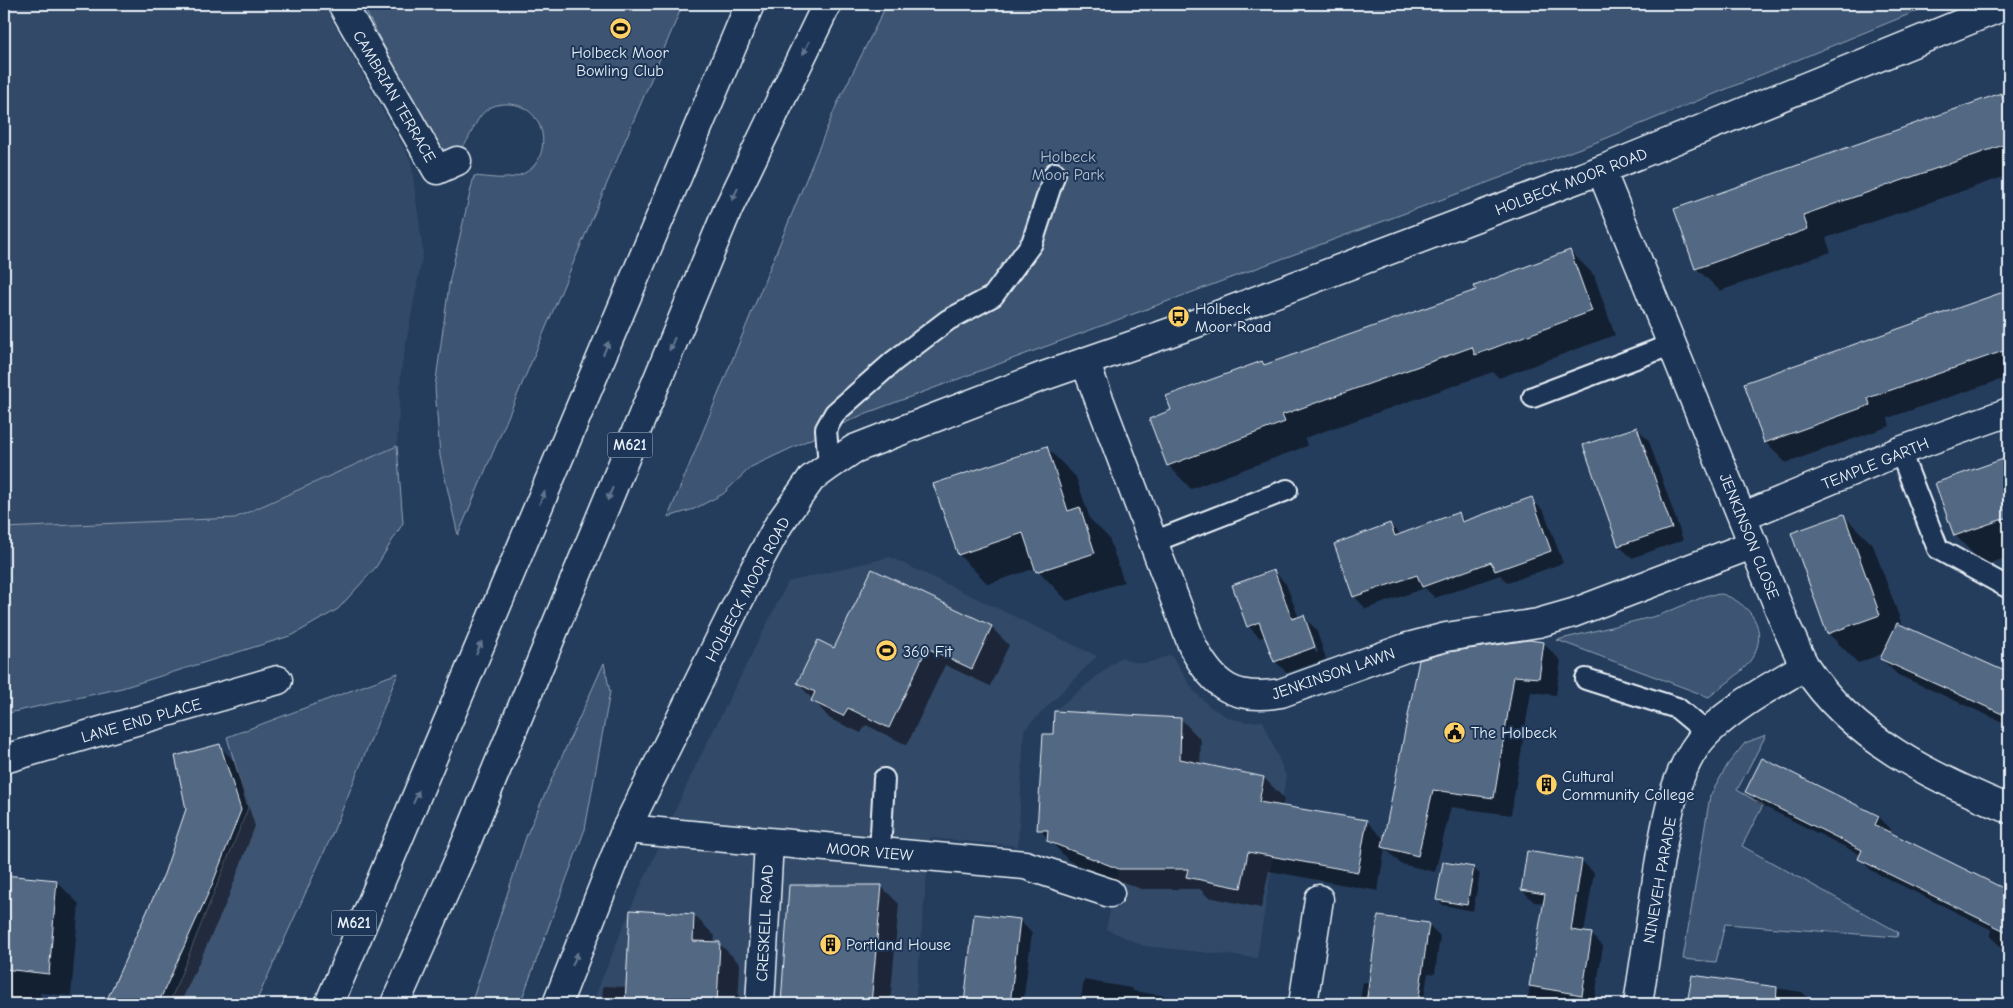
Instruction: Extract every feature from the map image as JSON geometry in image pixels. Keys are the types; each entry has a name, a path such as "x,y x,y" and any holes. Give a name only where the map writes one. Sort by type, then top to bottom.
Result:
{"main road":[{"name":"CAMBRIAN TERRACE","path":"342,4 437,170 457,161"},
{"name":"M621","path":"310,1004 397,842 750,4"},
{"name":"M621","path":"395,1004 445,892 728,208 827,4"},
{"name":"HOLBECK MOOR ROAD","path":"557,1004 626,829 743,592 779,524 811,478 854,449 1085,362 1194,324 1601,170 2009,4"},
{"name":"JENKINSON CLOSE","path":"1601,170 1787,628 1806,666 1842,711 1890,750 1950,785 2009,809"},
{"name":"JENKINSON LAWN","path":"1085,362 1193,647 1205,670 1220,685 1239,694 1260,697 1281,693 1408,647 1446,637 1538,623 1573,613 1754,544"},
{"name":"TEMPLE GARTH","path":"1742,517 1900,451 2009,412"},
{"name":"NINEVEH PARADE","path":"1638,1004 1663,842 1674,795 1687,763 1707,733 1742,704 1806,666"},
{"name":"LANE END PLACE","path":"4,759 278,680"},
{"name":"MOOR VIEW","path":"626,829 1025,865 1110,892"},
{"path":"329,1004 397,842"},
{"name":"CRESKELL ROAD","path":"760,1004 769,842"},
{"path":"417,1004 445,892"},
{"path":"1303,1004 1319,899"}],"lane":[{"path":"829,466 826,429 835,413 894,361 948,320 993,296 1032,243 1055,173"},
{"path":"1533,397 1673,344"},
{"path":"1900,451 1938,549 2009,588"},
{"path":"1153,542 1287,490"},
{"path":"1586,678 1677,708 1707,733"},
{"path":"880,852 884,779"}],"shaded area":[{"path":"4,4 323,4 411,161 423,252 401,370 397,446 235,518 4,528"},
{"path":"890,557 1097,656 1024,730 1018,846 930,838 915,1004 592,1004 630,910 696,765 788,582"},
{"path":"1171,655 1194,691 1210,707 1229,718 1246,722 1263,721 1286,776 1257,958 1144,946 1106,929 1119,869 1047,841 1048,831 1037,830 1043,734 1053,734 1054,711 1121,657 1132,662 1147,663"}],"green space":[{"path":"362,4 683,4 458,535 440,456 435,387 450,278 474,176 503,178 520,175 531,168 539,159 542,148 542,136 539,124 533,115 523,107 510,104 494,106 484,112 466,142 460,148 450,150 436,146"},
{"name":"Holbeck Moor Park","path":"887,4 1934,4 1602,140 864,414 751,467 723,494 694,509 668,517 836,106"},
{"path":"397,446 403,523 376,567 338,609 293,635 122,688 4,714 4,528 235,518"},
{"path":"1722,594 1732,598 1748,611 1758,627 1759,637 1757,647 1748,664 1709,697 1557,640 1660,615 1708,595"},
{"path":"604,663 610,692 585,829 520,1004 471,1004 527,834"},
{"path":"398,673 331,837 255,1004 169,1004 248,808 227,737"},
{"path":"1766,735 1737,790 1763,805 1742,846 1898,932 1897,937 1725,924 1716,962 1683,959 1710,796 1728,764 1745,743"}],"building":[{"path":"2001,93 2009,117 2009,143 1803,215 1808,229 1695,269 1674,209"},
{"path":"1570,250 1592,311 1475,355 1472,347 1282,415 1285,422 1167,466 1149,419 1171,410 1166,396 1262,361 1264,365 1476,290 1474,286"},
{"path":"2009,290 2009,349 1868,398 1870,405 1764,443 1744,383"},
{"path":"1637,427 1672,528 1618,546 1583,445"},
{"path":"1047,446 1068,511 1080,507 1095,553 1036,572 1023,533 958,555 933,484"},
{"path":"2009,457 2009,517 1954,536 1935,483"},
{"path":"1532,497 1551,551 1495,571 1491,562 1422,587 1417,575 1353,597 1334,544 1390,523 1395,536 1459,512 1462,522"},
{"path":"1844,514 1880,615 1827,634 1791,533"},
{"name":"360 Fit","path":"872,569 992,626 972,669 927,648 889,728 848,708 843,716 811,701 815,692 797,683 818,640 834,648"},
{"path":"1274,570 1292,619 1304,615 1315,647 1274,662 1259,622 1247,627 1232,585"},
{"path":"1897,623 2009,673 2009,717 1880,659"},
{"name":"The Holbeck","path":"1529,640 1544,642 1539,678 1514,676 1494,798 1433,790 1418,856 1382,847 1419,660 1449,652"},
{"path":"1054,711 1181,718 1180,759 1264,777 1259,802 1367,820 1358,872 1248,852 1241,888 1186,877 1188,869 1119,869 1047,841 1048,830 1037,830 1043,734 1053,734"},
{"path":"220,744 241,810 212,885 158,1004 105,1004 164,874 186,809 175,756"},
{"path":"1762,758 1879,816 1875,825 2009,891 2009,933 1858,859 1862,850 1745,792"},
{"path":"1527,851 1582,860 1571,930 1592,933 1582,995 1529,986 1545,894 1521,890"},
{"path":"1443,862 1474,867 1467,905 1436,900"},
{"path":"4,875 57,880 49,974 4,969"},
{"name":"Portland House","path":"789,885 882,885 871,1004 781,1004"},
{"path":"630,910 694,914 693,941 720,942 717,1004 625,1004"},
{"path":"974,914 1020,919 1010,1004 964,1004"},
{"path":"1378,916 1429,923 1418,1004 1366,1004"},
{"path":"1692,975 1777,987 1776,1004 1687,1004"}],"place":[{"name":"Holbeck Moor Bowling Club","path":"620,28"},
{"name":"Holbeck Moor Road","path":"1179,317"},
{"name":"360 Fit","path":"887,651"},
{"name":"The Holbeck","path":"1455,732"},
{"name":"Cultural Community College","path":"1546,785"},
{"name":"Portland House","path":"830,944"}]}
